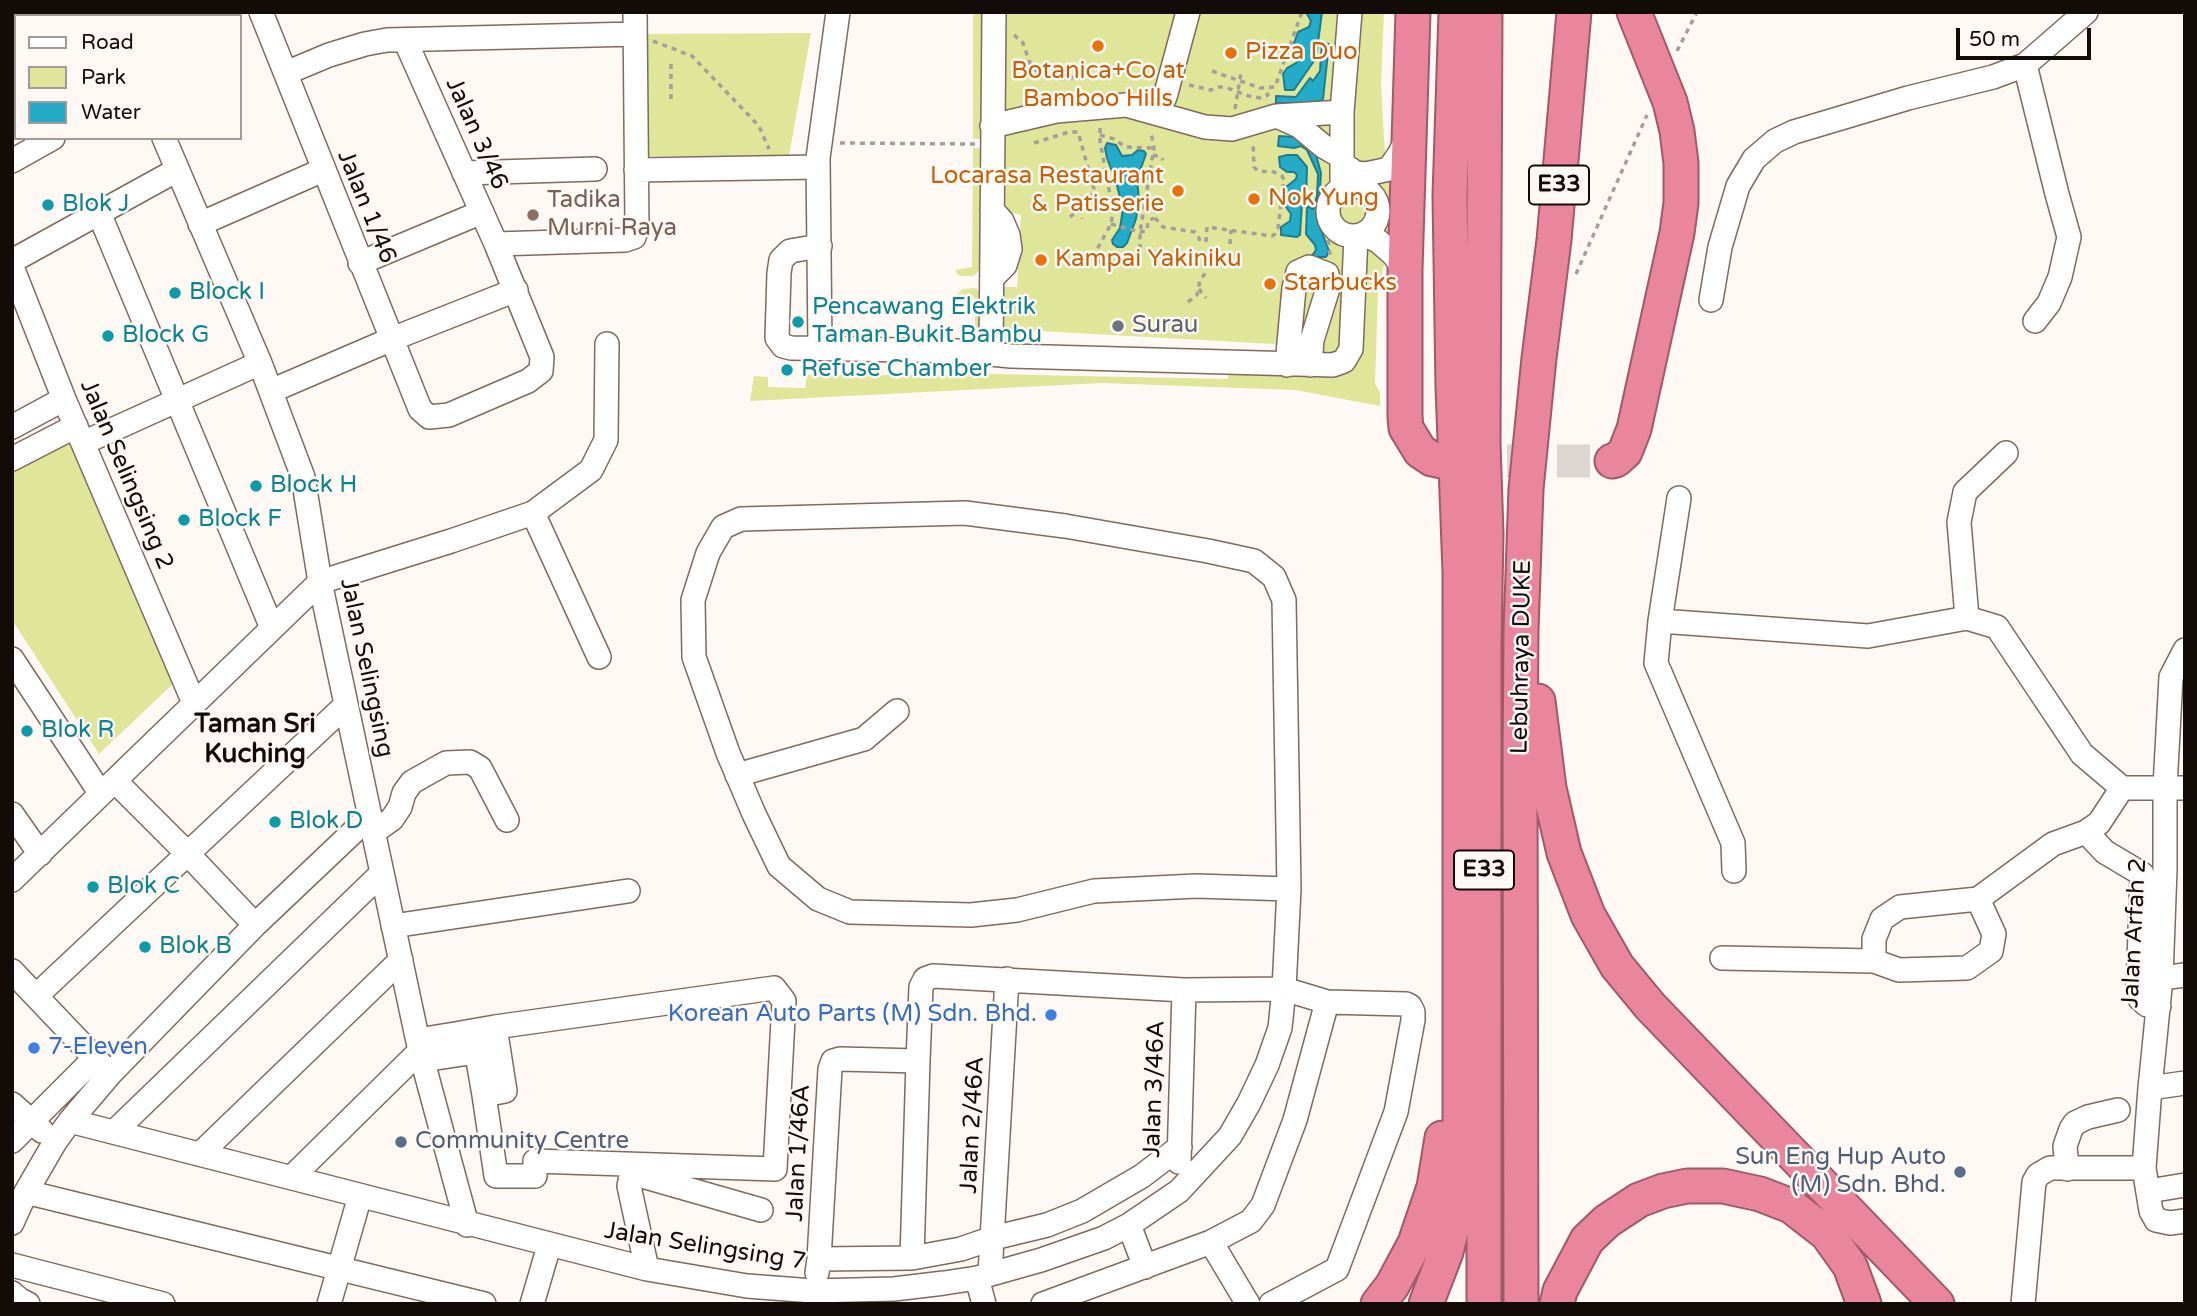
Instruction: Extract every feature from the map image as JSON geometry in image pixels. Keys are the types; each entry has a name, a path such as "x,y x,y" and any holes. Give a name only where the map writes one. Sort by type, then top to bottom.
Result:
{"highway":[{"path":"1413,12 1405,270 1406,428 1420,451 1432,460 1441,461"},
{"path":"1436,12 1450,195"},
{"path":"1426,1304 1446,1252 1458,1190 1460,572 1452,387 1450,195 1456,12"},
{"name":"Lebuhraya DUKE","path":"1484,1304 1485,12"},
{"name":"Lebuhraya DUKE","path":"1521,1304 1520,768 1526,489 1554,240 1574,12"},
{"path":"1612,461 1625,452 1634,429 1677,233 1681,203 1681,163 1671,102 1634,12"},
{"path":"1526,489 1539,722 1549,788 1564,853 1588,915 1618,966 1650,1006 1937,1304"},
{"path":"1378,1304 1392,1286 1415,1243 1434,1187 1444,1128 1448,785 1460,572"},
{"path":"1460,690 1484,1070"},
{"path":"1557,1304 1560,1290 1587,1240 1607,1221 1639,1200 1663,1191 1687,1186 1723,1186 1760,1194 1791,1206 1827,1234 1850,1266 1864,1304"}],"street":[{"name":"Jalan 1/46","path":"261,12 420,409 429,417"},
{"path":"820,348 818,167 838,12"},
{"path":"1174,119 1168,111 1167,89 1188,12"},
{"path":"1350,12 1342,113 1342,160 1350,187"},
{"path":"1711,300 1720,247 1738,186 1754,159 1775,141 1794,132 2025,65 2086,12"},
{"path":"991,354 994,22"},
{"path":"286,73 329,55 387,40 635,23 638,228 634,237 625,240 496,244"},
{"name":"Jalan 3/46","path":"405,40 516,290 542,357 541,371 528,381 449,415 429,417"},
{"path":"2025,65 2069,237 2060,277 2049,303 2035,321"},
{"path":"1144,117 1167,89"},
{"path":"992,135 1056,111 1126,105 1144,117 1232,129 1276,116 1342,113"},
{"path":"1276,116 1299,125 1356,173 1377,173 1389,169"},
{"path":"1405,270 1394,254 1378,241 1360,234 1342,233 1331,222 1329,207 1331,199 1350,187 1377,178 1389,169 1410,132"},
{"path":"12,162 50,140"},
{"name":"Jalan Selingsing","path":"165,140 260,363 303,477 320,582 420,1050 467,1224"},
{"path":"636,170 818,167"},
{"path":"464,173 594,169"},
{"path":"12,261 177,170"},
{"path":"200,224 323,170"},
{"path":"820,246 790,251 781,260 777,338 783,345 791,348 1333,365 1344,361 1351,349 1360,234 1374,224 1378,210 1372,195 1350,187"},
{"path":"360,263 482,212"},
{"path":"99,213 272,628"},
{"name":"Jalan Selingsing 2","path":"12,267 64,399 194,703"},
{"path":"271,391 516,290"},
{"path":"12,880 320,582 533,513 591,470 606,440 607,344"},
{"path":"12,459 178,401 260,363"},
{"path":"12,427 64,399"},
{"path":"1967,618 1959,522 1965,492 2006,453"},
{"path":"1679,498 1656,663 1733,843 1734,871"},
{"path":"533,513 599,657"},
{"name":"Jalan Selingsing 7","path":"70,1121 746,1295 894,1289 984,1276 1074,1250 1104,1238 1129,1225 1179,1191 1230,1136 1267,1065 1280,1028 1289,889 1284,600 1274,577 1254,561 1208,551 1065,526 965,513 741,519 723,527 708,553 693,600 694,657 737,775 779,866 818,899 850,912 971,915 1017,911 1094,891 1196,887 1289,889"},
{"path":"1660,621 1868,636 1967,618 1997,627 2082,754 2123,788 2175,788"},
{"name":"Jalan Arfah 2","path":"2185,650 2171,677 2175,868 2150,1088 2147,1180 2151,1211 2156,1220 2170,1223 2185,1220"},
{"path":"12,659 108,787 187,853 255,925"},
{"path":"36,996 346,705"},
{"path":"737,775 864,739 897,711"},
{"path":"12,1141 32,1121 103,1066 255,925 372,824 393,818 412,782 446,763 470,762 480,768 507,820"},
{"path":"1874,961 1874,939 1882,919 1900,908 1978,899 2053,844 2085,832 2099,823 2123,788"},
{"path":"12,814 40,853"},
{"path":"2085,832 2105,852 2142,874 2175,868"},
{"path":"114,1132 382,873"},
{"path":"2142,874 2138,990 2140,999 2147,1004 2159,1006"},
{"path":"393,926 628,891"},
{"path":"1722,958 1874,961 1899,970 1967,968 1991,951 1994,934 1978,899"},
{"path":"200,1154 401,960"},
{"path":"12,971 103,1066"},
{"path":"912,1258 918,1061 922,988 925,979 933,975 1184,990 1284,989 1327,1002 1406,1004 1413,1012 1413,1020 1396,1112 1337,1269 1271,1304"},
{"path":"2161,978 2185,975"},
{"name":"Jalan 2/46A","path":"984,1304 984,1276 993,1238 1007,979"},
{"path":"292,1177 420,1050 481,1036 774,988 785,1001 775,1169 535,1161 535,1176 496,1176 484,1095 481,1036"},
{"name":"Jalan 3/46A","path":"1179,1191 1184,990"},
{"path":"1043,1304 1211,1242 1251,1221 1263,1205 1296,1120 1327,1002"},
{"path":"481,1036 505,1091 484,1095"},
{"name":"Jalan 1/46A","path":"813,1291 819,1259 830,1069 833,1061 918,1061"},
{"path":"12,1223 26,1192 103,1066"},
{"path":"2150,1088 2185,1083"},
{"path":"12,1104 55,1142"},
{"path":"2067,1169 2066,1146 2075,1123 2088,1116 2118,1110"},
{"path":"819,1259 912,1258 961,1249 1046,1225 1082,1211 1142,1176 1180,1147"},
{"path":"2023,1304 2034,1182 2038,1175 2050,1168 2067,1169 2185,1185"},
{"path":"647,1269 629,1186 631,1176 635,1174 761,1210"},
{"path":"26,1192 484,1304"},
{"path":"329,1304 360,1196"},
{"path":"1129,1225 1145,1267"},
{"path":"1211,1242 1248,1304"},
{"path":"533,1304 549,1246"},
{"path":"12,1265 163,1304"},
{"path":"12,1293 28,1304"}],"path":[{"path":"1275,87 1301,12"},
{"path":"1662,81 1697,12"},
{"path":"994,22 1016,35 1023,43 1031,66 1039,74 1058,79 1079,77"},
{"path":"635,23 692,56 759,126 776,168"},
{"path":"671,59 671,99"},
{"path":"1212,71 1265,89 1275,87"},
{"path":"1235,107 1241,73"},
{"path":"1167,89 1211,90 1219,86 1261,98 1268,95 1265,89"},
{"path":"1275,87 1278,92"},
{"path":"1573,281 1647,115"},
{"path":"1100,119 1100,135 1114,211 1111,224 1097,244 1095,253 1096,260 1107,266 1130,261 1136,258 1140,251 1138,232 1154,148 1152,133 1144,117"},
{"path":"1034,144 1072,131 1078,132 1094,189 1091,198 1070,217"},
{"path":"820,143 992,135"},
{"path":"1100,135 1114,139 1125,147 1154,148"},
{"path":"1206,242 1208,226 1272,236 1278,228 1284,180 1274,172 1258,171 1254,167 1253,140"},
{"path":"1153,155 1163,160"},
{"path":"1156,208 1155,218 1163,227 1195,232 1200,242"},
{"path":"1080,209 1082,219"},
{"path":"1111,224 1138,232 1147,231 1148,221 1155,218"},
{"path":"1230,244 1231,230"},
{"path":"1140,251 1149,251"},
{"path":"1188,302 1197,295 1202,275 1208,270"},
{"path":"1198,287 1206,298"}],"green space":[{"path":"973,12 984,12 981,139 973,139"},
{"path":"996,12 1384,12 1381,83 1385,156 1400,164 1396,245 1386,255 1378,293 1375,384 1380,392 1380,406 1295,390 1102,383 750,401 754,376 768,377 768,387 805,388 807,375 971,375 971,359 988,363 988,374 1228,379 1229,367 1342,369 1361,349 1338,348 1333,355 1292,356 1292,345 1020,330 1019,350 993,350 993,287 1017,287 1021,215 994,209"},
{"path":"811,33 789,156 646,156 643,34"},
{"path":"973,148 981,148 982,263 973,276 961,276 956,270 972,267"},
{"path":"976,288 982,294 980,342 958,340 975,337 975,299 972,296 957,297 957,294 963,289"},
{"path":"72,440 176,681 99,754 12,620 12,471"}],"water":[{"path":"1306,12 1322,12 1316,58 1294,90 1285,90 1283,74 1299,58 1293,46 1298,32 1309,27 1311,21"},
{"path":"1322,43 1329,44 1323,99 1316,103 1276,103 1276,96 1296,97 1310,78 1313,81 1320,71"},
{"path":"1279,136 1307,142 1315,151 1321,173 1318,222 1329,251 1326,257 1311,257 1316,250 1315,245 1306,234 1307,206 1313,209 1317,196 1318,174 1307,150 1301,146 1278,146"},
{"path":"1107,143 1116,145 1122,156 1132,155 1138,150 1146,154 1137,179 1139,200 1136,219 1123,247 1117,247 1112,240 1120,228 1123,209 1107,158"},
{"path":"1297,155 1307,167 1306,201 1302,203 1300,235 1297,237 1281,235 1281,227 1290,221 1291,214 1284,204 1286,187 1297,175 1280,167 1279,157"}],"tunnel":[{"path":"1457,461 1612,461"}],"place":[{"name":"Botanica+Co at Bamboo Hills","path":"1098,46"},
{"name":"Pizza Duo","path":"1231,53"},
{"name":"Locarasa Restaurant & Patisserie","path":"1178,191"},
{"name":"Nok Yung","path":"1254,199"},
{"name":"Blok J","path":"48,205"},
{"name":"Tadika Murni Raya","path":"533,215"},
{"name":"Kampai Yakiniku","path":"1041,260"},
{"name":"Starbucks","path":"1270,284"},
{"name":"Block I","path":"175,293"},
{"name":"Pencawang Elektrik Taman Bukit Bambu","path":"798,322"},
{"name":"Surau","path":"1118,326"},
{"name":"Block G","path":"108,336"},
{"name":"Refuse Chamber","path":"787,370"},
{"name":"Block H","path":"256,486"},
{"name":"Block F","path":"184,520"},
{"name":"Blok R","path":"27,731"},
{"name":"Blok D","path":"275,822"},
{"name":"Blok C","path":"93,887"},
{"name":"Blok B","path":"145,947"},
{"name":"Korean Auto Parts (M) Sdn. Bhd.","path":"1051,1015"},
{"name":"7-Eleven","path":"34,1048"},
{"name":"Community Centre","path":"401,1142"},
{"name":"Sun Eng Hup Auto (M) Sdn. Bhd.","path":"1960,1172"}],"district":[{"name":"Taman Sri Kuching","path":"255,740"}]}
